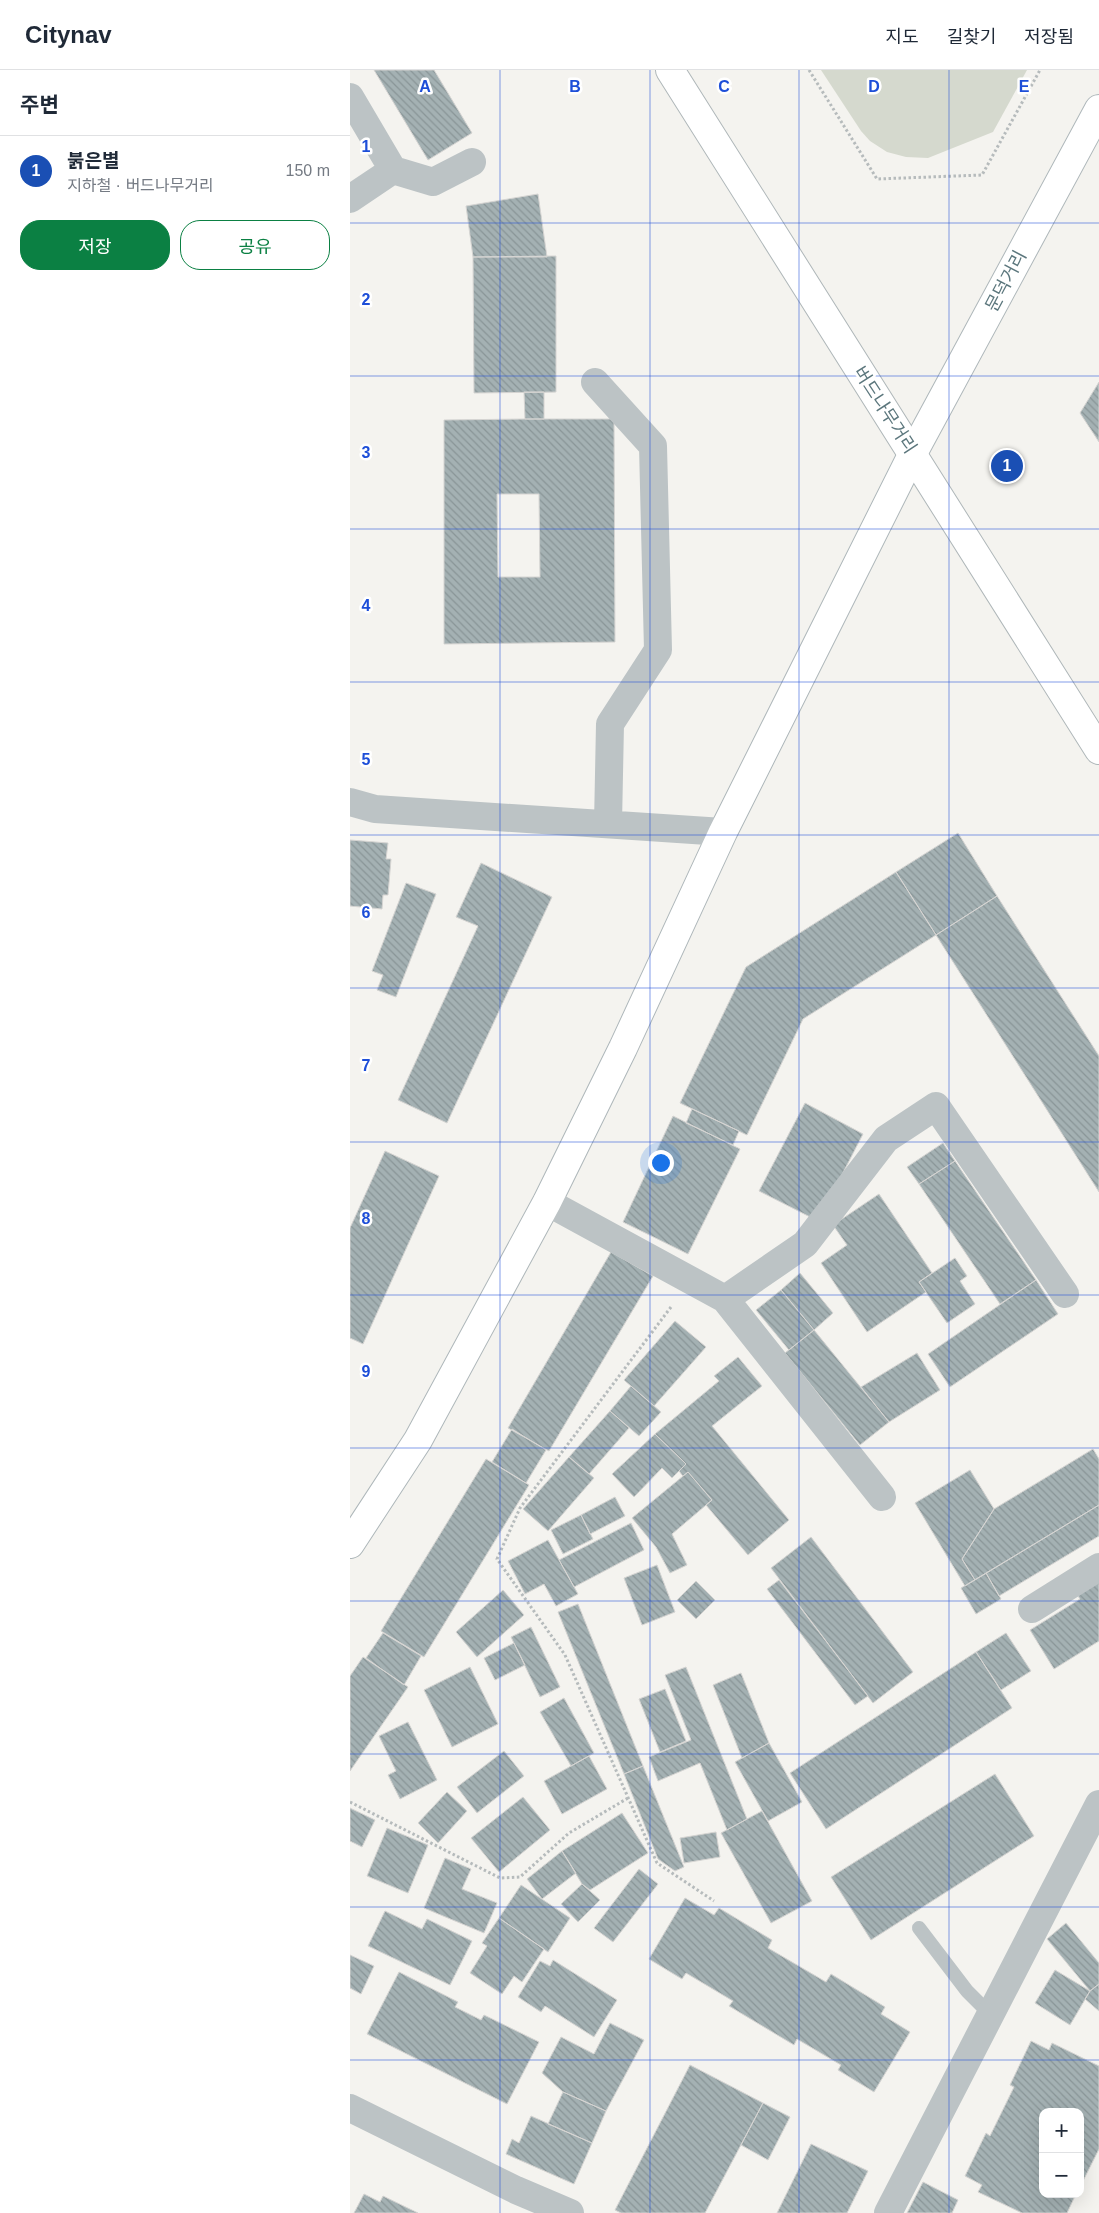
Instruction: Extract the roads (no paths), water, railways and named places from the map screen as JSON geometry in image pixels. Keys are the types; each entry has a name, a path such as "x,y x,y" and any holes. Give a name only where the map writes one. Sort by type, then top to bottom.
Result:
{"main road":[{"name":"버드나무거리","path":"670,70 914,453 1099,750"},
{"name":"문덕거리","path":"350,1544 418,1440 548,1202 624,1048 723,832 914,453 1099,109"}],"street":[{"path":"350,97 393,170 433,182 472,162"},
{"path":"350,198 393,170"},
{"path":"595,382 653,446 658,650 610,724 608,824"},
{"path":"350,802 375,809 723,832"},
{"path":"725,1300 805,1244 886,1140 936,1106 1065,1294"},
{"path":"548,1202 725,1300 882,1497"},
{"path":"1032,1609 1099,1567"},
{"path":"888,2213 1099,1804"},
{"path":"350,2108 516,2190 570,2213"}],"lane":[{"path":"919,1928 967,1991 990,2015"}],"place":[{"name":"붉은별","path":"1007,466"}]}
